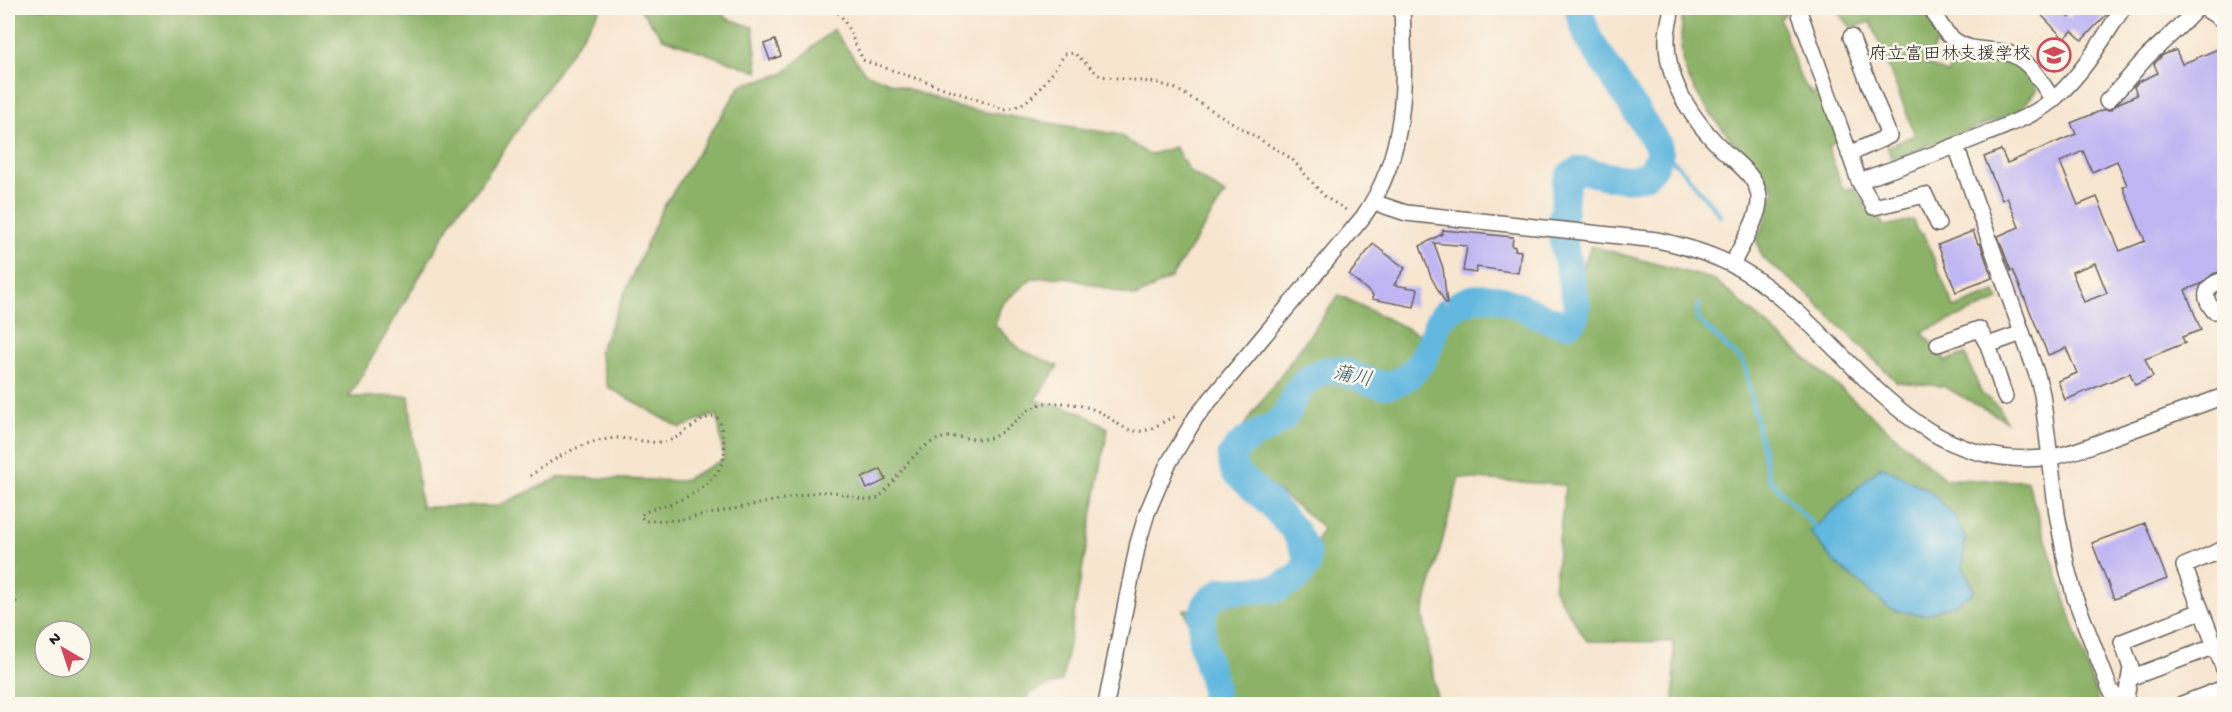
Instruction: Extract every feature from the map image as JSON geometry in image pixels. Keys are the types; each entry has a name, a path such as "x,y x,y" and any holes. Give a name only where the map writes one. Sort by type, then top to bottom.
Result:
{"street":[{"path":"1106,705 1136,554 1147,513 1167,466 1195,420 1363,217 1382,188 1390,165 1402,107 1402,8"},
{"path":"1672,8 1667,43 1669,62 1677,84 1698,123 1749,176 1760,196 1755,219 1732,265"},
{"path":"1931,8 1945,32 1960,44 1974,49 2001,51 2022,60 2034,71 2053,100"},
{"path":"1859,181 1956,146 2019,120 2053,100 2091,58 2123,8"},
{"path":"2107,101 2124,86 2145,59 2197,8"},
{"path":"2204,8 2224,21"},
{"path":"1800,14 1859,181 1874,207 1925,195 1938,224"},
{"path":"1849,154 1889,136 1851,37"},
{"path":"1956,146 2042,394 2062,545 2075,598 2110,689 2120,705"},
{"path":"1373,202 1406,213 1606,234 1680,245 1732,265 1783,300 1911,420 1959,446 1988,455 2024,459 2050,457 2080,449 2224,396"},
{"path":"2224,280 2209,288 2206,296 2214,311 2224,311"},
{"path":"1938,344 1980,329 2006,397"},
{"path":"1988,345 2022,333"},
{"path":"2224,549 2184,566 2224,669"},
{"path":"2125,705 2131,668 2121,642 2201,611"},
{"path":"2130,678 2216,646"},
{"path":"2182,705 2224,688"}],"path":[{"path":"834,8 844,20 863,60 1004,109 1012,109 1031,98 1065,54 1074,53 1100,76 1143,80 1176,89 1244,131 1277,148 1292,159 1324,196 1342,209 1363,217"},
{"path":"530,476 551,460 574,448 597,441 619,438 652,443 668,441 710,416 716,416 720,420 726,452 717,474 695,492 669,504 649,508 640,516 645,521 679,520 818,492 836,492 864,500 878,498 915,457 936,440 949,437 984,439 994,437 1041,404 1062,403 1083,406 1100,412 1131,431 1139,432 1154,428 1171,418 1188,415 1195,420"},
{"path":"8,592 16,602 8,617"}],"green space":[{"path":"8,8 601,8 473,195 459,209 349,397 409,396 421,507 497,506 561,477 682,481 724,459 717,414 680,428 608,387 599,351 662,209 741,85 783,74 833,29 865,73 956,107 1120,135 1149,155 1175,147 1189,171 1225,194 1171,278 1136,297 1065,277 1032,278 1001,305 995,325 1021,350 1058,366 1035,400 1078,411 1108,428 1062,681 1029,693 1029,704 882,704 870,698 861,704 8,704"},
{"path":"639,8 719,8 726,18 753,27 758,72 663,38"},
{"path":"1683,8 1790,8 1780,19 1801,80 1812,94 1820,91 1839,139 1828,147 1843,189 1855,188 1870,215 1877,214 1884,226 1913,220 1917,231 1924,235 1954,308 1995,292 1999,300 1922,332 1946,361 1965,354 1982,394 1999,407 2006,421 1943,386 1897,382 1802,289 1762,258 1757,241 1766,219 1774,188 1720,126 1695,91 1681,52"},
{"path":"1826,8 1923,8 1939,37 1926,64 1947,73 1960,49 2019,63 2037,90 2018,112 1892,159 1887,147 1915,135 1871,22 1851,27 1836,10"},
{"path":"1591,246 1715,280 1945,479 2027,481 2099,704 1674,704 1674,642 1587,641 1554,590 1565,485 1459,478 1423,614 1438,704 1217,704 1209,669 1184,610 1290,597 1323,527 1226,450 1339,295 1418,334 1461,299 1566,314"}],"water":[{"path":"1881,466 1928,490 1956,517 1965,539 1963,566 1974,591 1958,603 1925,615 1892,610 1834,562 1810,532"}],"building":[{"path":"2035,8 2058,8 2069,18 2080,8 2101,8 2107,14 2082,40 2072,31 2064,39"},
{"path":"775,40 781,56 770,60 764,44"},
{"path":"2218,49 2224,66 2224,270 2213,274 2201,284 2185,290 2201,330 2182,337 2185,343 2145,359 2153,377 2135,385 2130,373 2065,400 2058,381 2077,373 2066,348 2048,355 2013,270 2011,271 1998,236 2019,227 2007,197 2002,200 1984,157 2001,150 2007,163 2076,134 2071,123 2103,110 2110,110 2137,95 2134,87 2138,82 2158,73 2154,64 2163,55 2176,50 2182,64","holes":["2083,151 2092,172 2117,161 2127,185 2123,187 2145,241 2120,251 2097,197 2078,205 2060,162","2095,263 2107,293 2084,302 2072,272"]},
{"path":"1443,230 1513,237 1512,246 1515,250 1521,251 1518,273 1477,267 1476,273 1463,271 1467,246 1434,243 1443,268 1446,304 1431,277 1420,246 1442,234"},
{"path":"1973,231 1978,244 1980,243 1992,278 1956,292 1938,245"},
{"path":"1373,244 1405,268 1394,285 1418,289 1414,307 1372,299 1373,295 1349,275"},
{"path":"881,469 886,480 867,489 862,478"},
{"path":"2145,523 2167,579 2114,599 2092,543"}],"waterway":[{"name":"蒲川","path":"1213,704 1215,689 1202,643 1202,616 1207,602 1223,591 1276,589 1297,578 1306,567 1307,554 1295,531 1269,502 1234,471 1231,457 1237,449 1249,438 1271,427 1284,417 1300,388 1318,373 1335,370 1383,385 1406,378 1424,357 1442,317 1466,301 1487,297 1499,299 1556,322 1567,324 1575,318 1577,305 1560,227 1566,184 1570,175 1581,170 1618,178 1637,178 1651,170 1660,153 1658,145 1588,38 1578,8"},
{"path":"1660,153 1677,164 1721,216"},
{"path":"1698,304 1697,319 1744,363 1769,479 1815,527"}],"place":[{"name":"府立富田林支援学校","path":"2054,55"}]}
